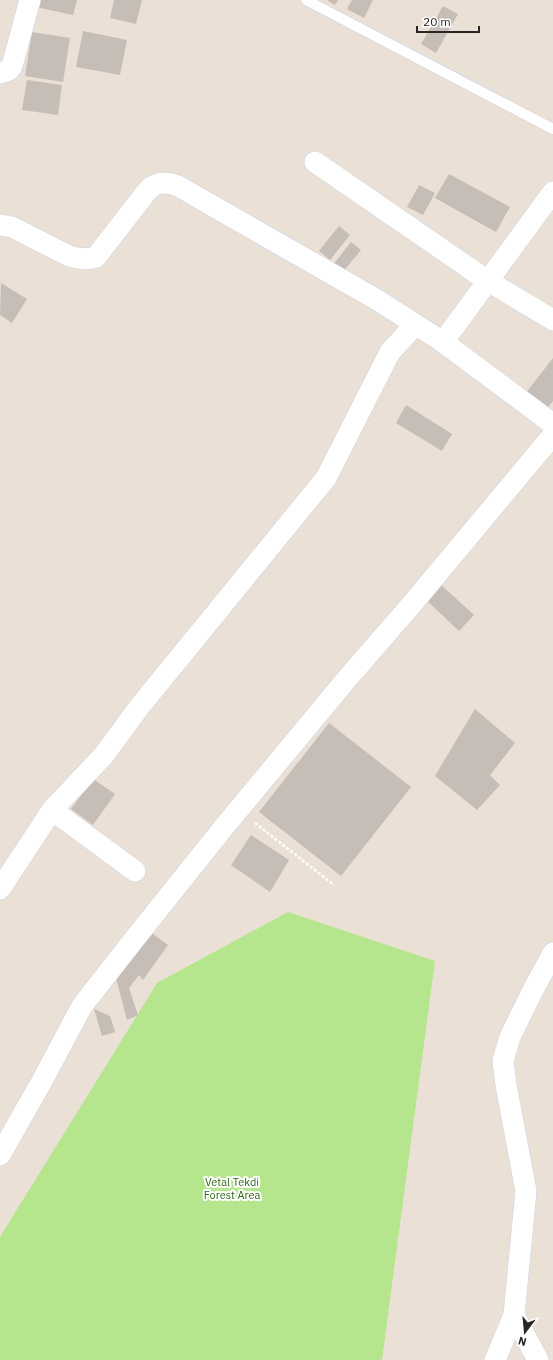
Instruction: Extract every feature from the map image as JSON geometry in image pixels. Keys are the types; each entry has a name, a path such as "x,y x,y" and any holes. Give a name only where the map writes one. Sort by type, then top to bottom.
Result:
{"street":[{"path":"0,73 9,70 12,66 30,0"},
{"path":"315,162 488,281 553,320"},
{"path":"0,226 12,227 69,256 89,260 96,257 153,185 162,182 178,186 358,290 443,342 553,424"},
{"path":"443,342 553,192"},
{"path":"0,888 52,810 104,755 140,706 326,478 390,352 415,325"},
{"path":"0,1155 82,1006 132,942 346,680 412,604 553,435"},
{"path":"52,810 135,871"},
{"path":"495,1360 514,1315 526,1192 503,1061 510,1037 553,953"},
{"path":"514,1315 538,1360"}],"lane":[{"path":"306,0 553,129"}],"path":[{"path":"239,810 334,885"}],"green space":[{"name":"Vetal Tekdi Forest Area","path":"288,912 435,961 382,1360 0,1360 0,1237 157,983"}],"building":[{"path":"33,0 77,0 73,15 31,6"},
{"path":"114,0 142,0 136,24 110,18"},
{"path":"327,0 338,0 335,5"},
{"path":"352,0 373,0 364,18 347,9"},
{"path":"443,6 458,14 436,53 421,44"},
{"path":"83,31 127,40 120,75 76,67"},
{"path":"32,32 70,38 63,82 25,76"},
{"path":"27,80 62,85 58,115 22,110"},
{"path":"449,174 510,207 496,232 435,198"},
{"path":"419,185 435,193 423,215 407,207"},
{"path":"339,226 350,235 330,260 319,251"},
{"path":"351,242 361,250 342,273 332,266"},
{"path":"1,283 27,299 12,323 0,315"},
{"path":"553,358 553,401 546,410 525,394"},
{"path":"406,405 452,434 442,451 396,423"},
{"path":"438,582 474,615 459,631 423,597"},
{"path":"475,709 515,743 490,775 500,785 477,810 435,776"},
{"path":"329,723 411,787 341,876 259,812"},
{"path":"93,779 115,794 93,825 71,809"},
{"path":"251,835 289,860 270,892 231,865"},
{"path":"149,931 168,945 143,980 139,975 129,988 138,1015 127,1020 116,978"},
{"path":"94,1009 110,1016 115,1032 102,1036"}]}
